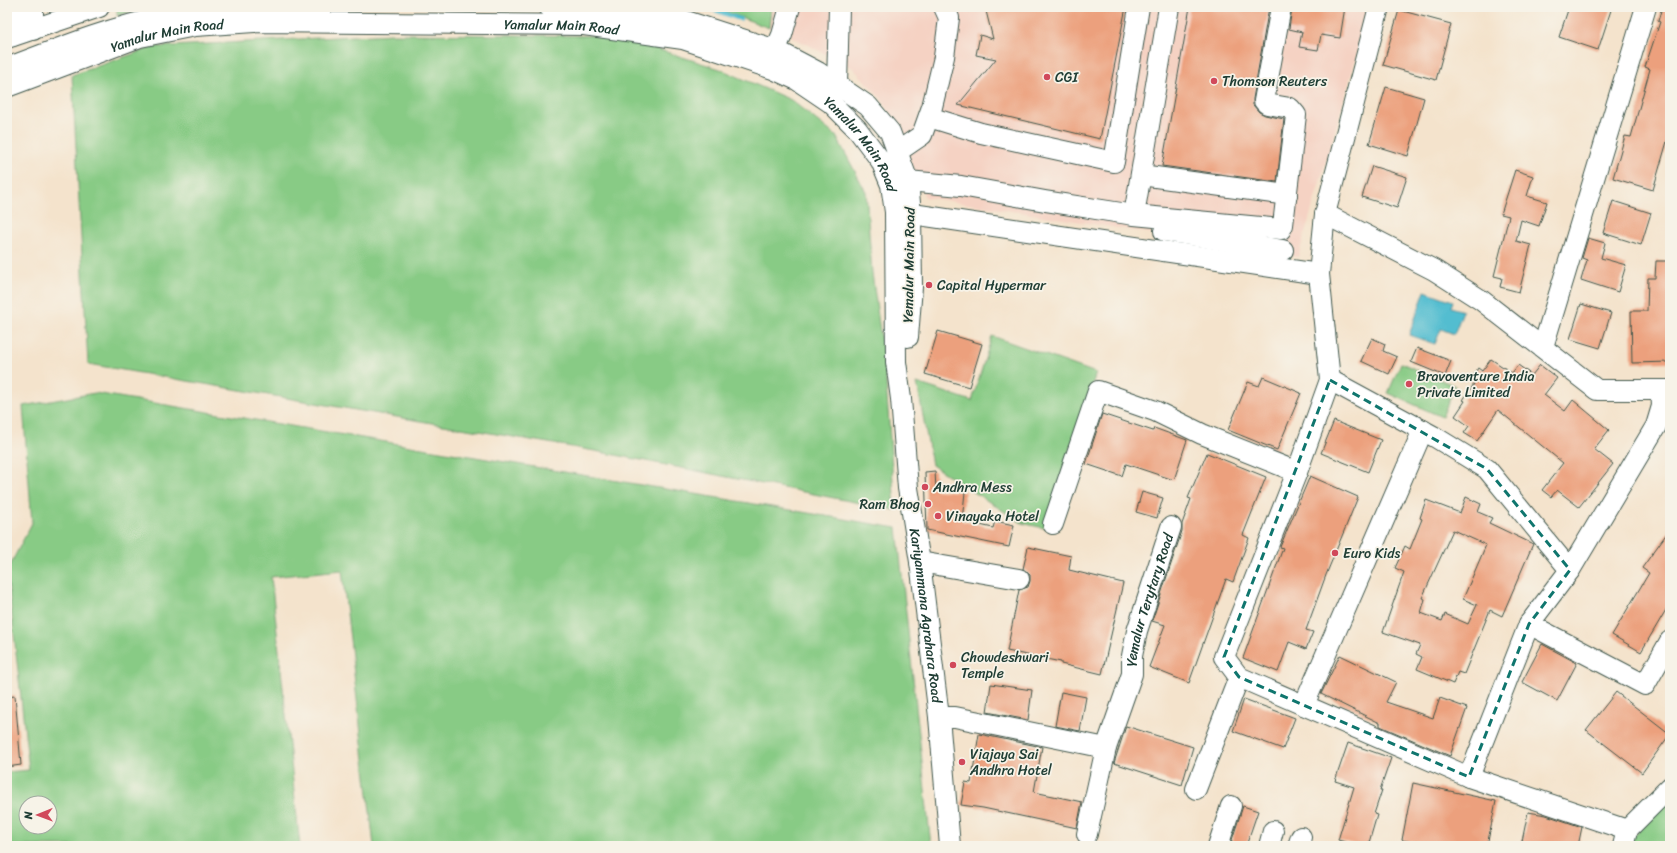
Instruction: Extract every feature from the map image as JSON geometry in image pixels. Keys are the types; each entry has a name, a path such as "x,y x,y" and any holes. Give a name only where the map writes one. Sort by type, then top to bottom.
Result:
{"street":[{"path":"14,7 10,37 33,30 68,12 99,7"},
{"path":"33,7 33,30"},
{"name":"Yamalur Main Road","path":"7,68 66,45 128,25 167,16 236,9 324,7"},
{"name":"Yamalur Main Road","path":"549,7 585,13 683,39 767,67 797,80 831,103 856,129 900,187"},
{"path":"767,67 782,35 790,7"},
{"path":"837,85 839,7"},
{"path":"904,148 922,135 929,117 944,57 949,18 944,7"},
{"path":"929,117 981,133 1114,162 1139,7"},
{"path":"1134,215 1169,7"},
{"path":"900,187 930,182 1134,215 1281,230 1287,195 1296,115 1290,108 1267,104 1264,101 1281,7"},
{"path":"1379,7 1325,214 1319,274 1330,380 1224,657 1239,677 1469,777 1625,838 1670,787"},
{"path":"1542,347 1646,7"},
{"name":"Yamalur Main Road","path":"7,87 140,37 195,26 254,22 585,13 610,9 686,21 776,50"},
{"name":"Yemalur Main Road","path":"776,50 818,72 868,106 904,148 900,187 912,287 901,399"},
{"path":"1141,175 1287,195"},
{"path":"900,187 1283,250"},
{"path":"903,213 1319,274"},
{"name":"Yamalur Main Road","path":"896,362 903,213"},
{"path":"1325,214 1434,270 1481,300 1597,390 1666,390 1656,426 1570,570 1529,624 1469,777"},
{"name":"Kariyammana Agrahara Road","path":"896,362 901,399 908,488 920,562 939,717 950,846"},
{"path":"1330,380 1423,430 1487,469 1570,570"},
{"path":"1053,524 1098,391 1154,412 1202,434 1296,472"},
{"path":"1304,705 1423,430"},
{"name":"Yemalur Terytary Road","path":"1087,834 1106,748 1132,674 1132,656 1137,631 1172,527"},
{"path":"920,562 1019,579"},
{"path":"1529,624 1645,686 1670,642"},
{"path":"1196,789 1239,677"},
{"path":"939,717 955,717 1106,748"},
{"path":"1218,846 1231,806"}],"highlighted area":[{"path":"1330,380 1487,469 1570,570 1529,624 1469,777 1239,677 1224,657"}],"shaded area":[{"path":"714,7 1371,7 1298,257 925,197 884,102 853,68 788,35"}],"green space":[{"path":"117,7 144,7 117,16"},
{"path":"714,7 771,7 769,28"},
{"path":"392,34 616,36 720,69 791,100 836,136 866,192 872,273 885,367 895,510 595,451 88,364 72,75 153,47"},
{"path":"992,336 1096,373 1044,528 1022,523 932,465 917,383 972,401"},
{"path":"1401,363 1455,386 1442,417 1388,393"},
{"path":"95,393 897,528 931,846 374,846 342,570 271,577 300,846 7,846 7,772 29,770 7,571 32,523 23,406"},
{"path":"1670,798 1670,846 1634,846 1630,838"}],"water":[{"path":"1425,291 1453,301 1451,307 1463,311 1454,334 1441,329 1435,344 1409,335"}],"building":[{"path":"985,7 1126,7 1100,139 958,105 996,59 976,55 980,35 993,39"},
{"path":"1190,7 1269,7 1253,105 1259,112 1265,115 1284,119 1277,182 1162,166"},
{"path":"1292,7 1345,7 1340,38 1321,35 1318,50 1299,47 1302,32 1289,29"},
{"path":"1569,7 1612,7 1598,50 1559,37"},
{"path":"1662,7 1670,7 1670,138 1668,138 1653,190 1613,178 1625,136 1631,137 1650,69 1645,67 1660,22 1658,21"},
{"path":"1399,10 1451,24 1436,80 1383,65"},
{"path":"1386,87 1424,98 1408,156 1369,144"},
{"path":"1372,166 1407,177 1397,208 1362,197"},
{"path":"1515,170 1533,176 1527,196 1547,202 1539,226 1521,220 1516,241 1531,245 1519,292 1500,287 1502,278 1494,276 1509,216 1501,214"},
{"path":"1613,201 1651,213 1641,245 1603,233"},
{"path":"1588,238 1605,243 1601,258 1626,265 1618,292 1581,280 1587,260 1582,258"},
{"path":"1656,261 1670,261 1670,362 1632,363 1631,311 1647,311 1648,278 1655,278"},
{"path":"1581,304 1611,313 1600,348 1570,339"},
{"path":"938,331 982,344 969,387 925,374"},
{"path":"1372,338 1385,344 1383,351 1397,357 1389,374 1361,361"},
{"path":"1417,348 1451,361 1445,376 1411,362"},
{"path":"1491,359 1512,373 1518,365 1532,375 1540,365 1557,378 1544,395 1565,411 1573,400 1609,430 1594,449 1613,464 1579,507 1557,490 1551,497 1542,490 1563,463 1498,410 1477,441 1464,433 1469,426 1455,416 1465,401 1463,400 1474,384 1470,381 1478,368 1482,371"},
{"path":"1263,377 1301,393 1277,450 1228,430 1248,382 1259,386"},
{"path":"1102,414 1153,431 1154,428 1187,440 1174,480 1126,464 1122,476 1086,464"},
{"path":"1334,421 1381,440 1368,472 1321,453"},
{"path":"1207,453 1266,477 1243,535 1249,538 1233,582 1226,579 1189,683 1149,667 1165,625 1152,621 1182,531 1182,524 1191,499 1188,498"},
{"path":"935,471 936,490 965,492 962,521 993,528 995,521 1014,525 1009,547 927,530 925,472"},
{"path":"1310,476 1358,497 1326,575 1306,630 1313,632 1306,649 1289,642 1278,672 1243,658 1283,548 1280,547"},
{"path":"1142,492 1163,498 1157,518 1136,512"},
{"path":"1466,497 1481,504 1478,512 1492,518 1489,523 1533,544 1502,616 1490,610 1464,674 1458,672 1453,684 1417,669 1422,657 1416,654 1420,645 1383,632 1404,572 1395,568 1405,546 1410,549 1422,519 1420,518 1426,500 1460,513","holes":["1453,530 1486,545 1463,599 1477,605 1468,624 1445,614 1442,621 1421,613 1425,599 1422,598"]},
{"path":"1670,529 1670,603 1641,652 1612,635 1649,573 1642,568"},
{"path":"1028,547 1071,556 1069,570 1123,583 1102,674 1061,664 1061,662 1007,651 1019,590 1028,587 1030,581 1030,575 1023,569"},
{"path":"1542,644 1577,663 1557,701 1522,682"},
{"path":"1340,655 1396,682 1386,702 1433,718 1440,698 1467,708 1450,756 1380,726 1380,723 1321,694"},
{"path":"991,684 1032,690 1028,720 987,712"},
{"path":"1061,692 1086,697 1080,731 1055,726"},
{"path":"1616,692 1670,734 1642,773 1586,730"},
{"path":"15,696 21,765 7,767 7,697"},
{"path":"1244,699 1295,718 1283,749 1233,731"},
{"path":"1126,726 1193,747 1182,785 1114,763"},
{"path":"979,734 1042,747 1034,792 1082,802 1077,828 983,808 961,805 965,782 971,783"},
{"path":"1348,743 1391,758 1380,790 1382,790 1374,814 1377,815 1368,846 1360,846 1338,840 1354,787 1335,781"},
{"path":"1413,783 1496,801 1487,846 1433,846 1402,840"},
{"path":"1243,806 1258,811 1246,846 1230,846"},
{"path":"1528,812 1546,815 1582,827 1578,846 1521,846"}],"waterway":[{"path":"706,7 740,19"}],"place":[{"name":"CGI","path":"1047,77"},
{"name":"Thomson Reuters","path":"1214,81"},
{"name":"Capital Hypermar","path":"929,285"},
{"name":"Bravoventure India Private Limited","path":"1409,384"},
{"name":"Andhra Mess","path":"925,487"},
{"name":"Ram Bhog","path":"928,504"},
{"name":"Vinayaka Hotel","path":"938,516"},
{"name":"Euro Kids","path":"1335,553"},
{"name":"Chowdeshwari Temple","path":"953,665"},
{"name":"Viajaya Sai Andhra Hotel","path":"962,762"}]}
